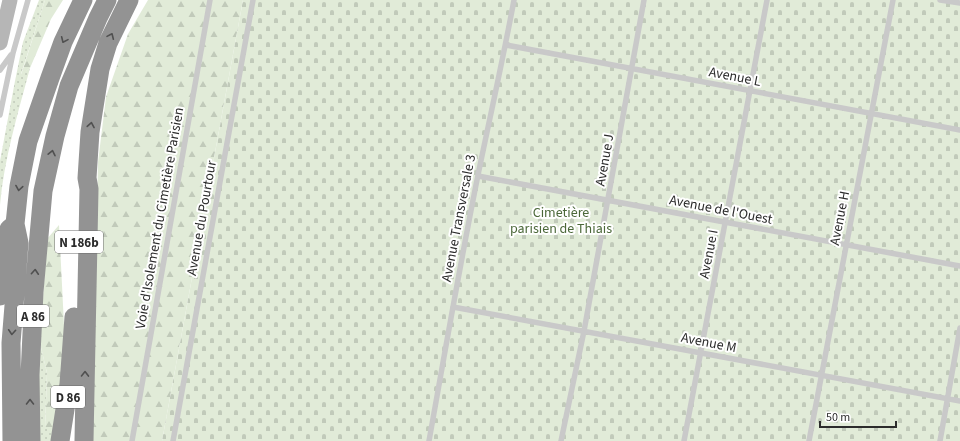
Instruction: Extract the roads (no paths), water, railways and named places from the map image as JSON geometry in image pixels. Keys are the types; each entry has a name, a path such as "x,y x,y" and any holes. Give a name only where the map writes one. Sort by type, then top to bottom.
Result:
{"highway":[{"name":"A 86","path":"31,441 30,375 34,292 43,191 55,136 69,86 107,0"},
{"name":"N 186b","path":"71,353 83,188 86,178 90,132 100,69 108,43 129,0"},
{"name":"A 86","path":"12,441 11,343 19,243 15,224 19,186 28,141 54,64 82,3"},
{"path":"84,441 89,189 86,178"},
{"path":"0,296 7,235 9,229 15,224"},
{"name":"D 86","path":"60,441 70,384 71,353"}],"main road":[{"path":"0,43 10,0"}],"lane":[{"path":"0,115 12,53 28,0"},
{"name":"Voie d'Isolement du Cimetière Parisien","path":"132,441 210,0"},
{"name":"Avenue du Pourtour","path":"173,441 253,0"},
{"name":"Avenue Transversale 3","path":"428,441 478,176 514,0"},
{"name":"Avenue J","path":"561,441 584,331 644,0"},
{"name":"Avenue I","path":"684,441 767,0"},
{"name":"Avenue H","path":"809,441 893,0"},
{"path":"940,0 960,3"},
{"name":"Avenue L","path":"506,45 960,130"},
{"path":"0,70 12,53"},
{"name":"Avenue de l'Ouest","path":"478,176 960,266"},
{"name":"Avenue M","path":"453,307 960,401"},
{"path":"940,441 960,328"}],"park label":[{"name":"Cimetière parisien de Thiais","path":"561,220"}]}
